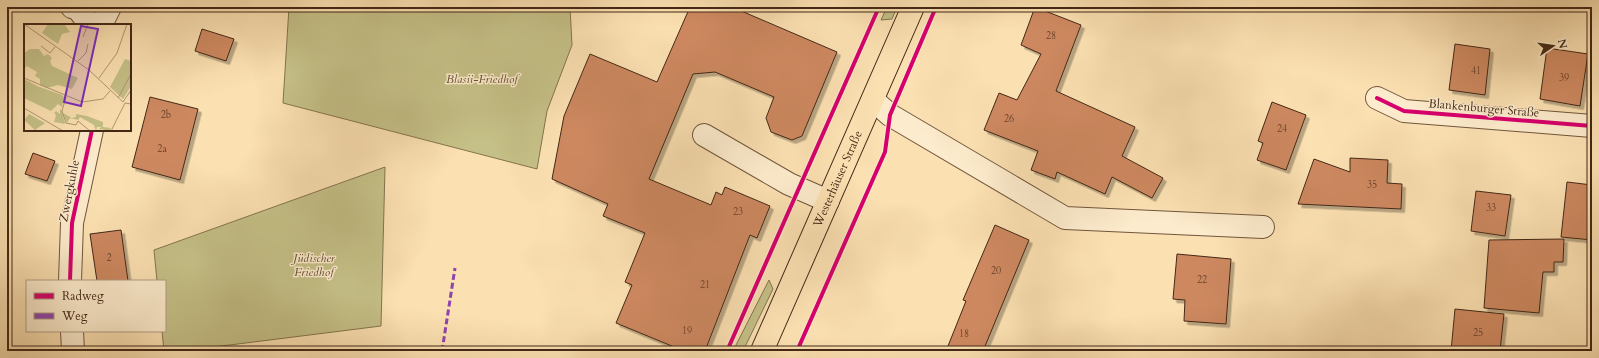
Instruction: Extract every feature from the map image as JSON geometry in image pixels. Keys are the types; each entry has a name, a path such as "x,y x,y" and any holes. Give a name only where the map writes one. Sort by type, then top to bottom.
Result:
{"main road":[{"name":"Westerhäuser Straße","path":"762,351 913,7"}],"street":[{"path":"72,7 78,9 89,24"},
{"path":"102,24 110,7"},
{"name":"Blankenburger Straße","path":"1377,98 1404,111 1592,126"},
{"path":"873,100 890,115 1065,218 1263,227"},
{"name":"Zwergkuhle","path":"70,280 72,223 92,131"},
{"path":"704,136 789,184 828,201"},
{"path":"72,332 73,351"}],"green space":[{"name":"Blasii-Friedhof","path":"289,7 570,7 572,45 547,111 537,169 283,103"},
{"path":"887,7 897,7 892,19 881,20"},
{"name":"Jüdischer Friedhof","path":"385,167 381,326 182,351 164,351 162,332 166,332 166,280 157,280 154,250"},
{"path":"769,280 773,289 743,351 733,351"}],"building":[{"path":"690,7 732,7 837,52 802,136 792,140 771,132 766,118 774,97 715,72 693,74 649,179 711,205 716,192 722,195 725,187 770,206 757,238 750,235 705,351 684,351 616,323 632,285 625,282 645,233 603,216 608,204 552,179 564,116 590,54 657,82"},
{"path":"1035,7 1081,25 1056,91 1135,127 1122,156 1163,178 1152,198 1112,177 1105,194 1057,172 1055,179 1031,170 1038,151 984,130 999,93 1017,100 1041,54 1021,45"},
{"path":"202,29 234,39 226,61 195,51"},
{"path":"1455,44 1490,49 1485,95 1449,90"},
{"path":"1547,48 1588,54 1580,106 1540,99"},
{"path":"150,97 198,109 180,180 132,167"},
{"path":"1272,102 1306,115 1286,170 1257,160 1263,143 1258,141"},
{"path":"33,153 55,161 47,181 25,174"},
{"path":"1350,158 1388,160 1387,183 1402,184 1401,209 1298,204 1314,159 1350,172"},
{"path":"1567,182 1592,185 1592,240 1561,237"},
{"path":"1476,191 1511,195 1505,236 1471,231"},
{"path":"995,225 1029,240 983,351 946,351 966,301 963,300"},
{"path":"121,230 128,280 97,280 90,234"},
{"path":"1564,239 1563,262 1554,262 1554,272 1543,272 1539,313 1484,308 1489,240"},
{"path":"1177,254 1231,259 1226,324 1184,321 1185,300 1173,299"},
{"path":"1455,309 1504,314 1500,351 1451,351"}],"marked path":[{"path":"442,351 455,268"}],"cycle path":[{"path":"727,351 879,7"},
{"path":"797,351 885,152 890,115 936,7"},
{"path":"1377,98 1404,111 1592,126"},
{"path":"70,280 72,223 92,131"}]}
